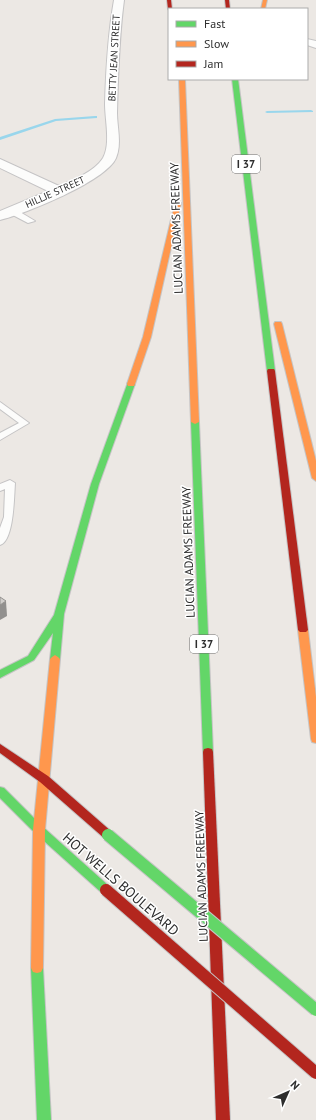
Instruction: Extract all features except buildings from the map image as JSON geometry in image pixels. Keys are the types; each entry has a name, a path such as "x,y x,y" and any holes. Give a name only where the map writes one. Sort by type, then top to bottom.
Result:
{"main road":[{"name":"LUCIAN ADAMS FREEWAY","path":"182,80 223,1120"},
{"name":"I 37","path":"235,80 255,232 316,739"},
{"path":"237,96 242,80"},
{"path":"44,1120 36,957 39,830 59,614 95,484 147,337 170,243 185,168"},
{"path":"255,232 272,301"},
{"path":"276,316 316,478"},
{"path":"0,674 30,658 59,614"},
{"path":"0,748 44,779 108,835 316,1010"},
{"name":"HOT WELLS BOULEVARD","path":"0,791 39,830 106,890 316,1073"}],"street":[{"name":"BETTY JEAN STREET","path":"111,116 119,0"},
{"name":"HILLJE STREET","path":"6,214 84,180 99,171 108,162 112,149 111,116"},
{"path":"0,163 58,191"}],"lane":[{"path":"6,214 31,221"},
{"path":"0,405 25,423 0,437"},
{"path":"0,488 10,483 9,517 0,542"}],"waterway":[{"path":"267,112 311,111"},
{"path":"0,139 55,120 95,117"}],"traffic: fast":[{"path":"235,80 271,371"},
{"path":"55,659 59,614 95,484 131,384"},
{"path":"195,422 208,752"},
{"path":"0,674 31,658 58,617"},
{"path":"0,791 39,830 106,890"},
{"path":"108,835 316,1010"},
{"path":"37,968 44,1120"}],"traffic: slow":[{"path":"263,8 265,0"},
{"path":"182,80 195,422"},
{"path":"131,384 147,337 178,203"},
{"path":"278,324 316,478"},
{"path":"303,630 316,739"},
{"path":"37,968 39,830 55,659"}],"traffic: jam":[{"path":"169,0 170,8"},
{"path":"227,0 228,8"},
{"path":"271,371 303,630"},
{"path":"0,748 44,779 108,835"},
{"path":"208,752 223,1120"},
{"path":"106,890 316,1073"}]}
